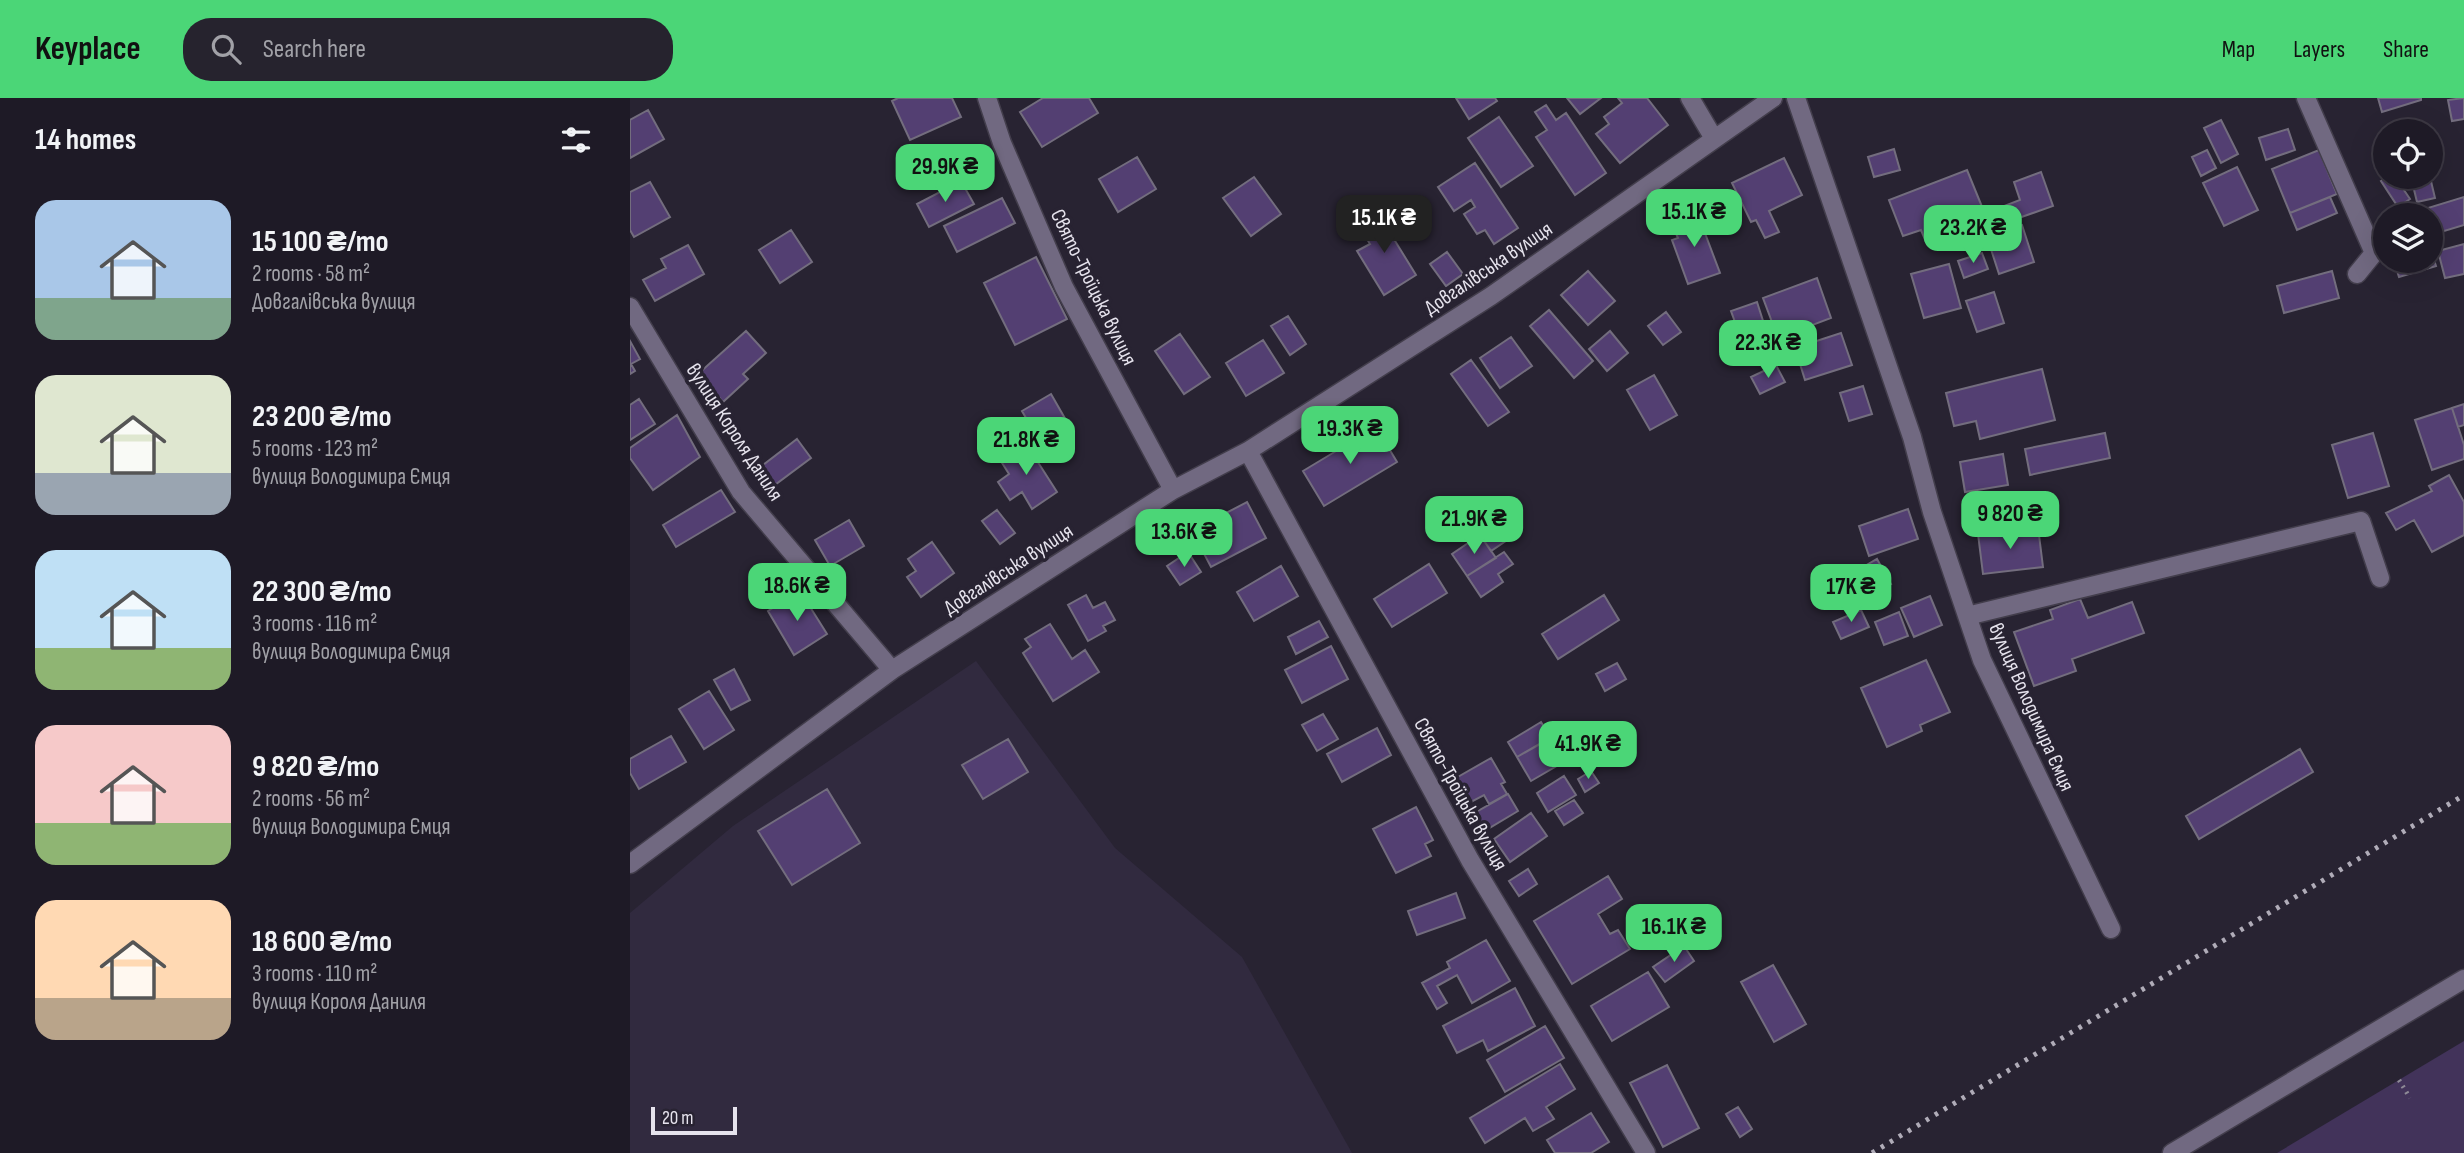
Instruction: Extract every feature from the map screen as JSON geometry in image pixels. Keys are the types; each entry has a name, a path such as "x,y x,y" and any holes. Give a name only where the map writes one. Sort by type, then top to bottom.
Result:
{"street":[{"name":"Свято-Троїцька вулиця","path":"987,98 1002,143 1064,287 1173,490"},
{"path":"1690,98 1713,137"},
{"name":"Довгалівська вулиця","path":"630,864 892,670 1173,490 1248,450 1491,296 1713,137 1773,98"},
{"name":"вулиця Володимира Ємця","path":"1796,98 1913,437 1932,512 1982,660 2111,929"},
{"path":"2306,98 2374,253 2357,274"},
{"name":"вулиця Короля Даниля","path":"630,307 741,492 892,670"},
{"name":"Свято-Троїцька вулиця","path":"1248,450 1470,860 1646,1153"},
{"path":"1967,616 2361,521 2380,578"},
{"path":"2172,1153 2464,979"}],"path":[{"path":"2399,1080 2410,1098"}],"shaded area":[{"path":"976,661 1115,848 1242,957 1352,1153 630,1153 630,913 733,826"},
{"path":"2464,1041 2464,1153 2277,1153"}],"building":[{"path":"898,98 952,98 961,117 910,140 892,101"},
{"path":"1043,98 1089,98 1098,113 1042,147 1020,112"},
{"path":"1456,98 1495,98 1497,101 1469,119"},
{"path":"1567,98 1601,98 1580,114"},
{"path":"1618,98 1647,98 1668,125 1620,163 1596,134 1609,124 1604,117 1622,103"},
{"path":"2378,98 2421,98 2421,100 2382,112"},
{"path":"2464,98 2464,119 2452,121 2448,100"},
{"path":"1546,105 1556,120 1566,113 1606,173 1575,195 1536,137 1547,130 1535,112"},
{"path":"648,110 664,139 630,158 630,120"},
{"path":"1499,117 1533,166 1501,187 1468,138"},
{"path":"2221,120 2238,154 2221,163 2204,128"},
{"path":"2288,129 2295,150 2266,160 2259,138"},
{"path":"1894,149 1900,170 1874,177 1868,157"},
{"path":"2207,150 2216,168 2201,176 2192,157"},
{"path":"2319,150 2337,194 2290,213 2272,169"},
{"path":"1137,157 1156,189 1118,212 1099,179"},
{"path":"1784,158 1802,195 1769,211 1779,232 1765,238 1756,220 1751,222 1732,183"},
{"path":"1475,163 1518,228 1494,244 1485,230 1477,234 1464,214 1475,207 1471,200 1454,211 1438,187"},
{"path":"2237,167 2258,210 2224,226 2203,183"},
{"path":"1967,170 1987,219 1926,242 1921,230 1903,236 1889,200"},
{"path":"2041,172 2053,206 1996,226 1991,211 2020,200 2014,182"},
{"path":"1254,177 1281,214 1251,236 1223,198"},
{"path":"961,181 974,204 929,227 917,204"},
{"path":"650,182 670,217 634,237 630,230 630,192"},
{"path":"2386,189 2403,189 2410,199 2404,203 2395,203"},
{"path":"2414,189 2433,189 2435,198 2417,202"},
{"path":"2330,197 2337,213 2297,230 2290,213"},
{"path":"2464,197 2464,225 2443,231 2443,203"},
{"path":"1002,198 1015,223 957,252 944,226"},
{"path":"1376,210 1416,275 1384,295 1357,251 1370,244 1357,222"},
{"path":"1697,212 1720,273 1688,284 1672,240 1678,238 1671,222"},
{"path":"2022,225 2034,262 1999,274 1987,237"},
{"path":"791,230 812,262 780,283 759,250"},
{"path":"2464,244 2464,274 2445,278 2443,250"},
{"path":"688,245 704,274 655,301 643,280 666,268 661,259"},
{"path":"1447,252 1463,274 1446,286 1430,264"},
{"path":"1982,253 1988,269 1964,278 1958,261"},
{"path":"1036,257 1067,319 1015,345 984,283"},
{"path":"1949,264 1961,308 1924,318 1911,274"},
{"path":"1588,271 1615,301 1588,325 1561,295"},
{"path":"2332,271 2339,298 2284,313 2277,286"},
{"path":"1817,278 1831,318 1778,338 1763,298"},
{"path":"1994,292 2004,323 1977,332 1966,301"},
{"path":"1757,302 1764,324 1739,333 1731,311"},
{"path":"1549,310 1593,361 1574,378 1530,326"},
{"path":"1666,312 1681,332 1663,345 1648,326"},
{"path":"1288,316 1306,344 1290,355 1271,326"},
{"path":"746,331 766,353 743,374 748,379 723,402 698,374"},
{"path":"1610,331 1628,353 1607,371 1589,349"},
{"path":"1841,333 1852,365 1805,380 1795,348"},
{"path":"1180,334 1210,377 1184,394 1155,351"},
{"path":"1511,337 1532,366 1500,388 1480,358"},
{"path":"1263,340 1284,373 1246,396 1226,363"},
{"path":"630,341 640,359 631,364 635,371 630,374"},
{"path":"1471,360 1509,412 1488,426 1451,374"},
{"path":"1776,365 1785,382 1760,394 1751,377"},
{"path":"2042,369 2055,420 1980,439 1976,421 1954,426 1946,393"},
{"path":"1654,375 1677,415 1650,430 1627,390"},
{"path":"1863,386 1872,414 1849,421 1840,393"},
{"path":"1051,394 1067,422 1038,439 1022,411"},
{"path":"639,399 655,424 630,440 630,405"},
{"path":"2464,404 2464,425 2458,427 2452,408"},
{"path":"2452,408 2464,445 2464,459 2432,470 2415,420"},
{"path":"677,415 700,457 653,490 630,458 630,448"},
{"path":"1376,427 1397,462 1324,506 1303,471"},
{"path":"2105,433 2110,458 2030,475 2025,449"},
{"path":"2373,433 2389,486 2348,498 2332,445"},
{"path":"797,439 811,458 768,490 754,472"},
{"path":"1025,442 1057,492 1032,509 1022,492 1010,500 998,482 1009,474 999,458"},
{"path":"2003,454 2008,485 1965,492 1960,462"},
{"path":"2449,475 2464,502 2464,535 2432,552 2414,520 2396,530 2386,513 2432,491 2429,486"},
{"path":"721,490 735,512 676,547 663,525"},
{"path":"1247,502 1266,538 1211,567 1192,531"},
{"path":"1908,509 1918,539 1869,556 1859,526"},
{"path":"997,510 1015,533 1000,544 982,521"},
{"path":"1508,516 1519,532 1491,551 1480,535"},
{"path":"849,520 864,546 830,566 815,540"},
{"path":"2038,527 2043,567 1983,574 1978,534"},
{"path":"1480,535 1496,558 1467,576 1452,554"},
{"path":"932,542 954,573 921,597 907,577 916,571 908,559"},
{"path":"1188,552 1201,572 1180,585 1167,566"},
{"path":"1504,552 1513,564 1498,574 1503,582 1481,597 1467,576"},
{"path":"1877,559 1891,584 1850,607 1836,583"},
{"path":"793,564 804,582 785,594 774,577"},
{"path":"1429,564 1447,593 1392,627 1374,599"},
{"path":"1281,566 1298,596 1254,621 1237,592"},
{"path":"800,591 827,634 794,655 768,611"},
{"path":"1086,595 1093,608 1105,602 1115,620 1103,626 1106,631 1088,641 1068,605"},
{"path":"1604,595 1619,620 1558,659 1542,634"},
{"path":"1930,596 1942,625 1914,637 1901,608"},
{"path":"2080,599 2088,618 2132,602 2144,633 2072,659 2076,671 2034,686 2014,632 2053,619 2050,610"},
{"path":"1861,610 1869,627 1841,639 1833,622"},
{"path":"1899,612 1908,636 1884,645 1875,622"},
{"path":"1319,621 1328,637 1296,654 1288,637"},
{"path":"1050,624 1072,659 1085,650 1099,672 1053,701 1023,653 1031,647 1025,639"},
{"path":"1331,646 1348,679 1302,703 1285,670"},
{"path":"1926,660 1950,712 1920,725 1922,731 1887,747 1861,688"},
{"path":"1617,663 1626,679 1605,691 1596,674"},
{"path":"734,669 750,700 731,710 714,680"},
{"path":"709,691 734,730 704,749 679,709"},
{"path":"1323,714 1338,739 1317,751 1302,725"},
{"path":"1541,722 1551,738 1517,757 1508,742"},
{"path":"1377,728 1391,755 1342,782 1327,754"},
{"path":"671,736 686,762 639,789 630,773 630,759"},
{"path":"1553,736 1567,760 1531,781 1517,757"},
{"path":"1008,739 1028,772 983,799 962,765"},
{"path":"2300,749 2313,772 2199,839 2186,816"},
{"path":"1491,758 1505,782 1501,784 1507,794 1489,804 1484,795 1471,802 1456,778"},
{"path":"1591,771 1599,783 1585,792 1578,779"},
{"path":"1564,776 1576,795 1548,812 1537,793"},
{"path":"827,789 860,843 792,885 758,831"},
{"path":"1508,794 1518,811 1481,833 1471,815"},
{"path":"1574,800 1583,813 1564,825 1555,811"},
{"path":"1416,807 1433,840 1425,844 1431,856 1396,873 1373,829"},
{"path":"1531,813 1547,836 1510,862 1494,839"},
{"path":"1528,869 1537,884 1519,896 1509,881"},
{"path":"1608,876 1622,899 1598,914 1610,934 1618,930 1630,949 1572,984 1534,921"},
{"path":"1456,893 1465,918 1417,935 1408,911"},
{"path":"1486,940 1510,981 1472,1003 1457,975 1437,986 1447,1003 1437,1009 1422,983 1450,968 1447,962"},
{"path":"1684,946 1694,961 1665,982 1653,967"},
{"path":"1773,965 1806,1024 1774,1042 1741,982"},
{"path":"1648,972 1669,1007 1612,1041 1591,1006"},
{"path":"1515,988 1535,1026 1488,1051 1483,1040 1457,1053 1443,1026"},
{"path":"1545,1026 1564,1058 1505,1092 1487,1060"},
{"path":"1560,1064 1575,1089 1546,1107 1554,1119 1533,1131 1525,1118 1485,1143 1470,1118"},
{"path":"1667,1065 1699,1128 1663,1147 1630,1083"},
{"path":"1738,1107 1752,1129 1740,1137 1726,1114"},
{"path":"1591,1113 1609,1142 1591,1153 1555,1153 1547,1140"}],"railway":[{"path":"1872,1153 2464,795"}]}
